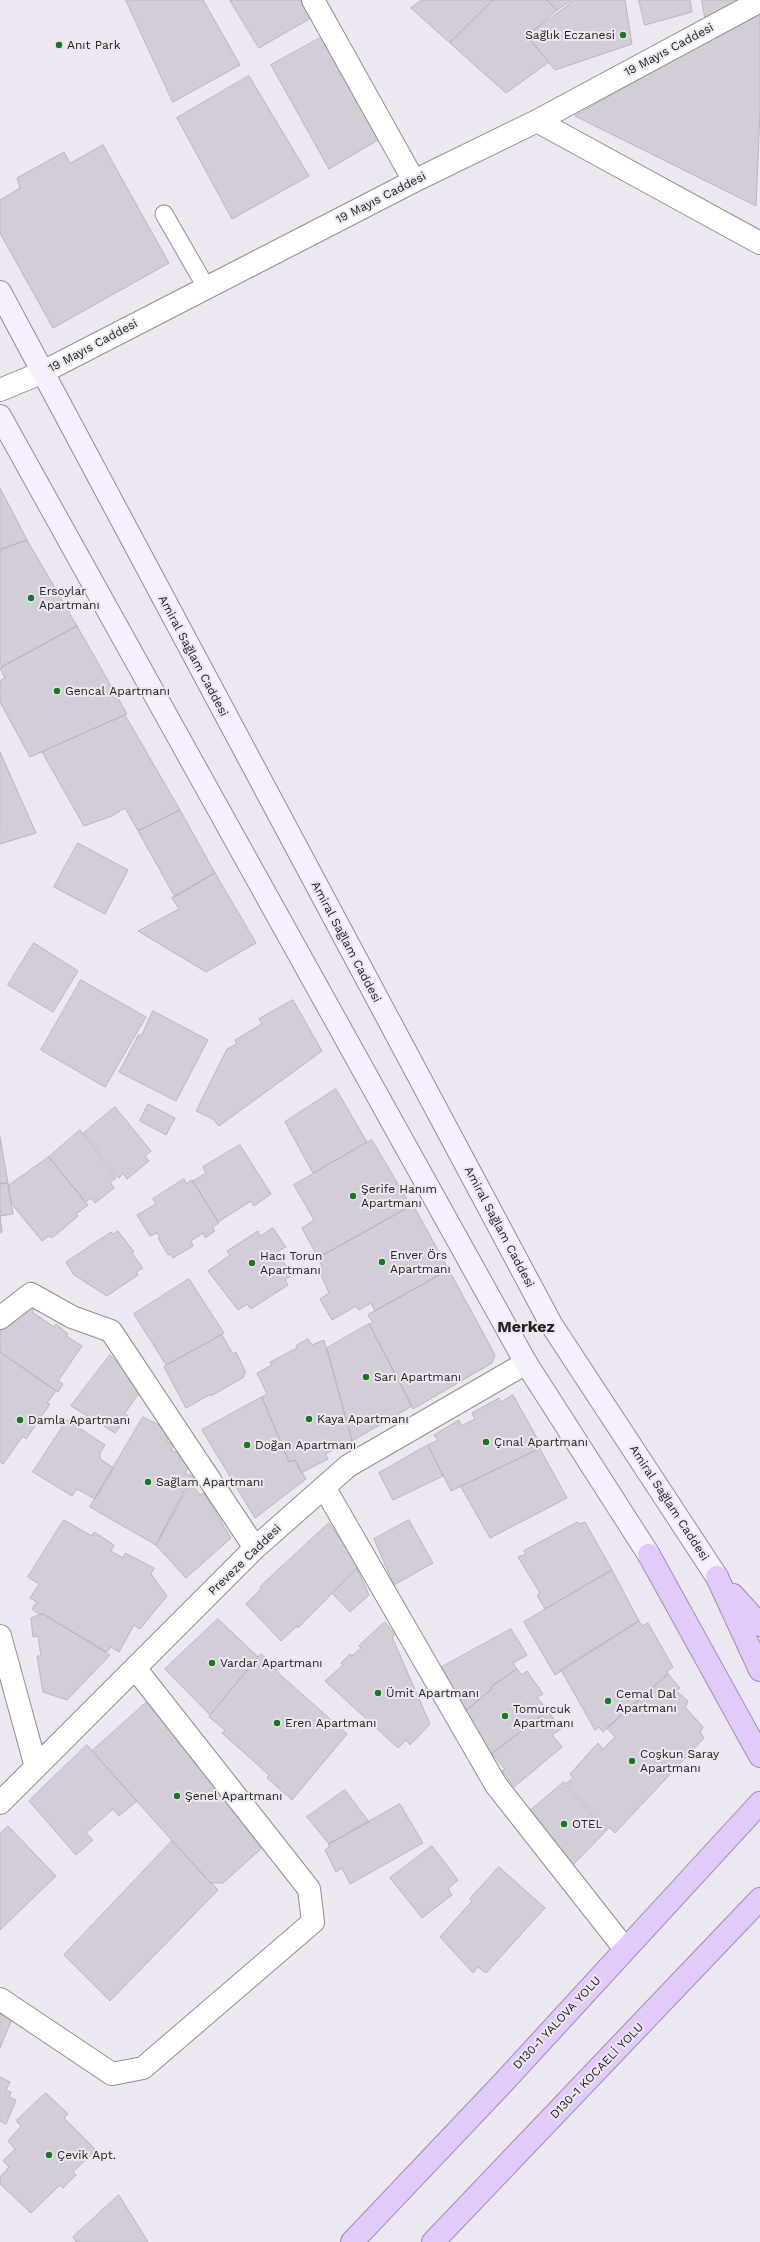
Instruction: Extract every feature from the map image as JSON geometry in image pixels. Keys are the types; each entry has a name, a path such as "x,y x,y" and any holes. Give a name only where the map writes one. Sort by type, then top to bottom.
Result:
{"highway":[{"path":"649,1555 760,1756"},
{"path":"717,1577 760,1625"},
{"path":"717,1577 760,1670"},
{"name":"D130-1 YALOVA YOLU","path":"352,2242 760,1803"},
{"name":"D130-1 KOCAELİ YOLU","path":"433,2242 760,1900"}],"main road":[{"name":"Amiral Sağlam Caddesi","path":"0,292 41,373 551,1324 717,1577"},
{"path":"0,416 526,1363 649,1555"}],"street":[{"path":"313,0 414,181"},
{"name":"19 Mayıs Caddesi","path":"0,390 41,373 414,181 537,121 760,1"},
{"path":"537,121 760,242"},
{"path":"0,1318 31,1294 72,1317 111,1331 255,1548"},
{"name":"Preveze Caddesi","path":"0,1803 255,1548 348,1466 526,1363"},
{"path":"324,1487 496,1786 625,1949"},
{"path":"0,1636 36,1767"},
{"path":"0,2000 112,2074 143,2068 313,1922 309,1889 135,1668"}],"lane":[{"path":"164,214 206,287"}],"building":[{"path":"126,0 203,0 240,65 173,102"},
{"path":"230,0 307,0 316,15 259,48"},
{"path":"422,0 493,0 450,43 411,8"},
{"path":"493,0 547,0 557,10 527,36 549,62 506,93 450,43"},
{"path":"547,0 572,0 557,10"},
{"path":"575,0 625,0 632,44 555,70 527,36"},
{"path":"639,0 690,0 692,12 645,25"},
{"path":"702,0 742,0 705,17"},
{"path":"760,11 760,111 756,206 575,116"},
{"path":"322,37 378,140 329,169 271,65"},
{"path":"249,76 309,176 232,219 177,118"},
{"path":"103,145 169,263 53,328 0,233 0,200 20,188 17,178 64,152 70,163"},
{"path":"0,488 27,540 0,550"},
{"name":"Ersoylar Apartmanı","path":"27,540 77,626 2,667 0,663 0,550"},
{"name":"Gencal Apartmanı","path":"77,626 127,714 30,757 0,702 0,681 5,678 0,668"},
{"path":"125,715 180,810 138,831 125,808 112,816 84,826 42,752"},
{"path":"0,752 36,833 0,844"},
{"path":"180,810 215,873 175,897 138,831"},
{"path":"78,843 128,870 105,914 54,887"},
{"path":"215,873 256,943 206,972 138,931 179,909 172,898"},
{"path":"34,943 78,971 53,1012 8,985"},
{"path":"81,980 146,1017 105,1087 41,1050"},
{"path":"293,1000 322,1051 219,1126 213,1119 196,1111 227,1049 237,1044 235,1040 262,1024 259,1019"},
{"path":"153,1011 208,1040 176,1101 119,1072 139,1034 141,1036"},
{"path":"336,1089 367,1142 313,1173 285,1122"},
{"path":"148,1104 175,1118 166,1135 140,1121"},
{"path":"115,1107 151,1151 145,1156 149,1161 127,1179 123,1173 119,1178 116,1175 84,1133"},
{"path":"80,1130 116,1178 110,1182 114,1188 95,1203 91,1198 85,1202 49,1157"},
{"path":"0,1137 8,1183 0,1184"},
{"name":"Şerife Hanım Apartmanı","path":"372,1140 411,1206 318,1258 302,1228 314,1220 294,1185"},
{"path":"240,1145 271,1194 254,1206 251,1201 218,1222 193,1181 206,1173 203,1167"},
{"path":"49,1157 88,1205 76,1214 78,1216 52,1238 49,1236 42,1241 11,1203 8,1186"},
{"path":"184,1179 186,1184 192,1180 219,1223 212,1227 215,1231 205,1238 203,1233 191,1241 193,1246 173,1258 170,1254 168,1255 158,1238 160,1237 157,1233 150,1236 137,1215 156,1204 153,1199"},
{"path":"8,1183 13,1214 0,1216 0,1184"},
{"name":"Enver Örs Apartmanı","path":"413,1205 449,1270 375,1311 371,1303 359,1310 356,1306 332,1320 320,1299 329,1293 318,1268 322,1266 318,1258"},
{"path":"0,1216 2,1232 0,1233"},
{"name":"Hacı Torun Apartmanı","path":"273,1228 286,1247 277,1252 292,1275 285,1280 288,1285 251,1309 247,1304 238,1310 208,1271 230,1255 227,1251 258,1231 260,1236"},
{"path":"118,1231 134,1252 132,1253 143,1268 136,1272 138,1275 107,1296 74,1275 66,1262 111,1232 113,1234"},
{"path":"449,1270 495,1355 492,1363 413,1409 369,1324 373,1323 368,1315"},
{"path":"189,1279 224,1333 166,1365 134,1314"},
{"path":"28,1305 34,1309 32,1312 54,1327 56,1324 68,1334 66,1336 82,1346 58,1381 63,1384 58,1392 0,1352 0,1331 5,1324"},
{"name":"Sarı Apartmanı","path":"369,1324 412,1406 352,1441 327,1348"},
{"path":"222,1335 233,1354 236,1352 246,1373 243,1375 244,1377 211,1396 211,1394 186,1408 164,1367"},
{"name":"Kaya Apartmanı","path":"308,1339 312,1345 324,1340 352,1441 325,1454 328,1459 301,1473 295,1460 289,1462 262,1397 267,1394 257,1373 272,1365 270,1362 297,1348 296,1346"},
{"name":"Damla Apartmanı","path":"0,1352 56,1391 47,1403 50,1404 26,1439 23,1436 3,1464 0,1462"},
{"path":"110,1355 142,1389 125,1413 128,1416 115,1433 71,1406"},
{"name":"Çınal Apartmanı","path":"513,1395 542,1447 451,1491 428,1445 438,1440 434,1435 459,1420 461,1426 475,1419 472,1413 499,1398 501,1402"},
{"name":"Doğan Apartmanı","path":"262,1397 289,1462 295,1460 306,1479 255,1518 202,1430"},
{"name":"Sağlam Apartmanı","path":"143,1417 171,1431 167,1441 174,1445 171,1450 182,1455 179,1459 190,1465 185,1473 194,1477 156,1545 90,1507"},
{"path":"67,1420 105,1445 100,1453 100,1459 114,1468 95,1499 77,1489 72,1496 33,1472"},
{"path":"428,1445 443,1476 393,1500 379,1473"},
{"path":"540,1449 567,1498 490,1538 461,1487"},
{"path":"190,1481 200,1495 204,1493 231,1538 186,1578 156,1545"},
{"path":"64,1520 92,1536 94,1532 114,1545 111,1551 123,1558 125,1553 154,1568 151,1574 167,1596 140,1629 134,1625 119,1652 111,1647 107,1652 43,1614 40,1615 32,1609 37,1602 30,1598 39,1584 28,1577"},
{"path":"409,1520 433,1563 394,1585 374,1539"},
{"path":"578,1522 580,1524 585,1522 612,1570 545,1609 537,1595 540,1593 518,1557 526,1554 524,1551"},
{"path":"329,1523 359,1566 298,1628 297,1626 281,1641 246,1604 261,1589 260,1587"},
{"path":"357,1568 369,1595 350,1612 333,1594"},
{"path":"612,1570 639,1621 555,1675 524,1622"},
{"path":"43,1614 110,1655 67,1700 43,1692 37,1656 41,1656 38,1636 33,1637 31,1618"},
{"name":"Vardar Apartmanı","path":"218,1619 258,1657 210,1715 165,1669"},
{"name":"Cemal Dal Apartmanı","path":"639,1621 642,1626 648,1623 673,1667 667,1671 668,1674 603,1732 599,1727 595,1730 561,1670"},
{"name":"Ümit Apartmanı","path":"385,1622 395,1635 392,1637 430,1724 410,1745 406,1740 398,1748 325,1681 343,1665 341,1663 350,1654 352,1656 361,1648 359,1646"},
{"path":"511,1629 527,1655 513,1663 517,1669 491,1687 492,1689 465,1711 442,1667"},
{"name":"Eren Apartmanı","path":"261,1654 278,1668 276,1671 347,1734 292,1800 267,1778 269,1775 222,1733 225,1730 209,1717"},
{"name":"Tomurcuk Apartmanı","path":"517,1669 522,1675 527,1671 543,1694 537,1697 548,1711 489,1756 464,1727 474,1721 465,1711 492,1689 491,1687"},
{"name":"Coşkun Saray Apartmanı","path":"668,1674 680,1688 676,1691 688,1701 685,1707 703,1727 700,1732 704,1738 615,1833 609,1827 606,1831 567,1783 573,1778 570,1774 598,1743 603,1749 615,1737 607,1728"},
{"name":"Şenel Apartmanı","path":"147,1702 196,1756 192,1760 261,1838 263,1847 223,1883 210,1883 92,1751"},
{"path":"548,1711 561,1729 552,1735 562,1747 514,1787 502,1771 505,1769 492,1754"},
{"path":"87,1745 137,1801 119,1816 113,1809 86,1833 93,1840 76,1855 29,1801"},
{"name":"OTEL","path":"564,1782 605,1832 569,1869 524,1816"},
{"path":"345,1790 369,1822 329,1844 307,1817"},
{"path":"400,1804 423,1843 350,1884 342,1868 336,1872 325,1850 329,1847 329,1844"},
{"path":"8,1826 56,1876 0,1930 0,1834"},
{"path":"172,1841 218,1890 110,2001 64,1955"},
{"path":"432,1846 458,1880 448,1889 452,1895 422,1918 390,1878"},
{"path":"499,1867 545,1908 486,1973 478,1967 473,1973 440,1937 472,1901 470,1899"},
{"path":"0,2014 12,2019 0,2048"},
{"path":"0,2077 10,2082 6,2090 11,2092 9,2097 16,2100 6,2124 0,2121"},
{"name":"Çevik Apt.","path":"46,2093 68,2114 64,2118 96,2150 73,2172 76,2175 63,2188 60,2185 31,2213 0,2184 0,2177 9,2167 3,2161 15,2149 8,2141 21,2126 16,2121"},
{"path":"119,2195 148,2242 76,2242 73,2237"}],"place":[{"name":"Sağlık Eczanesi","path":"623,35"},
{"name":"Anıt Park","path":"59,45"},
{"name":"Ersoylar Apartmanı","path":"31,598"},
{"name":"Gencal Apartmanı","path":"57,691"},
{"name":"Şerife Hanım Apartmanı","path":"353,1196"},
{"name":"Enver Örs Apartmanı","path":"382,1262"},
{"name":"Hacı Torun Apartmanı","path":"252,1263"},
{"name":"Sarı Apartmanı","path":"366,1377"},
{"name":"Kaya Apartmanı","path":"309,1419"},
{"name":"Damla Apartmanı","path":"20,1420"},
{"name":"Çınal Apartmanı","path":"486,1442"},
{"name":"Doğan Apartmanı","path":"247,1445"},
{"name":"Sağlam Apartmanı","path":"148,1482"},
{"name":"Vardar Apartmanı","path":"212,1663"},
{"name":"Ümit Apartmanı","path":"378,1693"},
{"name":"Cemal Dal Apartmanı","path":"608,1701"},
{"name":"Tomurcuk Apartmanı","path":"505,1716"},
{"name":"Eren Apartmanı","path":"277,1723"},
{"name":"Coşkun Saray Apartmanı","path":"632,1761"},
{"name":"Şenel Apartmanı","path":"177,1796"},
{"name":"OTEL","path":"564,1824"},
{"name":"Çevik Apt.","path":"49,2155"}],"district":[{"name":"Merkez","path":"526,1327"}]}
